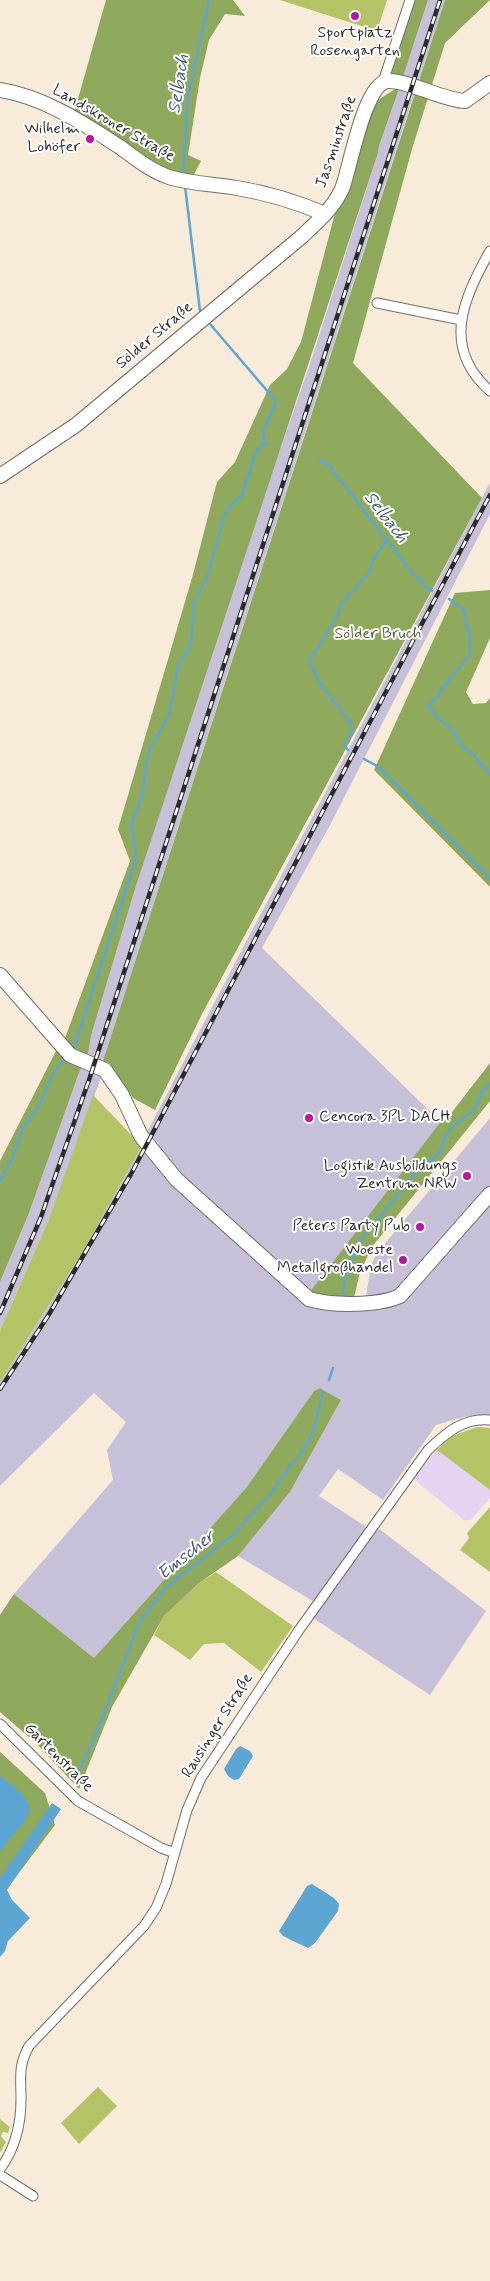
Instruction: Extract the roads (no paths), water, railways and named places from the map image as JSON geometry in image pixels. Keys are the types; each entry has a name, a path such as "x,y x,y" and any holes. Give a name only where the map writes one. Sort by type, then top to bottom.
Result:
{"street":[{"name":"Jasminstraße","path":"325,214 341,190 366,110 374,92 383,82 410,0"},
{"path":"383,82 395,82 466,101 490,83"},
{"name":"Landskroner Straße","path":"0,90 16,93 46,104 94,130 148,166 169,176 238,188 290,201 325,214"},
{"name":"Sölder Straße","path":"0,476 76,425 300,238 325,214"},
{"path":"490,251 466,302 461,320 462,347 466,358 480,382 490,391"},
{"path":"377,303 461,320"},
{"path":"0,975 70,1055 105,1070 122,1095 141,1136 176,1179 309,1299 334,1303 384,1302 400,1296 490,1194"},
{"name":"Rausinger Straße","path":"0,2169 12,2148 20,2120 20,2069 22,2058 29,2046 144,1926 156,1908 188,1810 201,1778 299,1630 420,1460 450,1429 472,1421 490,1420"},
{"name":"Gartenstraße","path":"0,1724 78,1801 161,1848 175,1853"},
{"path":"0,2174 34,2196"}],"water":[{"path":"240,1746 250,1751 253,1756 239,1779 234,1780 228,1776 224,1769 236,1749"},
{"path":"0,1776 16,1788 29,1806 28,1814 24,1821 0,1852"},
{"path":"52,1803 61,1809 7,1890 12,1900 30,1918 8,1941 5,1951 0,1957 0,1878"},
{"path":"312,1884 334,1898 339,1904 338,1911 315,1943 308,1948 283,1936 279,1931 307,1886"}],"waterway":[{"name":"Selbach","path":"183,172 188,96 209,0"},
{"name":"Selbach","path":"185,186 200,311"},
{"name":"Selbach","path":"210,324 275,400 276,403 264,429 263,442 267,444"},
{"path":"73,1051 135,862 136,855 131,824 142,797 149,750 169,715 178,667 191,644 194,603 207,578 224,516 229,507 242,495 257,450 265,443"},
{"name":"Selbach","path":"319,460 328,464 410,570 432,591"},
{"path":"348,750 344,745 351,732 351,724 321,685 312,668 310,659 334,622 342,603 370,572 373,560 387,540"},
{"name":"Selbach","path":"449,599 464,610 470,641 469,656 428,706 441,721 451,728 462,746 472,753 490,774"},
{"path":"364,759 379,767 490,878"},
{"path":"0,1181 12,1159 23,1128 39,1106 54,1072 66,1058"},
{"name":"Emscher","path":"343,1294 346,1272 362,1238 414,1175 440,1152 446,1135 453,1126 472,1112 478,1103 482,1091 490,1084"},
{"name":"Emscher","path":"329,1380 333,1368"},
{"name":"Emscher","path":"74,1781 94,1739 140,1621 165,1588 233,1535 274,1490 288,1468 301,1454 314,1429 323,1392"}],"railway":[{"path":"0,1313 41,1217 90,1077 440,0"},
{"path":"0,1389 48,1316 131,1174 490,495"}],"place":[{"name":"Sportplatz Rosengarten","path":"355,16"},
{"name":"Wilhelm Lohöfer","path":"90,139"},
{"name":"Cencora 3PL DACH","path":"309,1118"},
{"name":"Logistik Ausbildungs Zentrum NRW","path":"467,1176"},
{"name":"Peters Party Pub","path":"420,1227"},
{"name":"Woeste Metallgroßhandel","path":"403,1260"}],"park label":[{"name":"Sölder Bruch","path":"378,635"}]}
